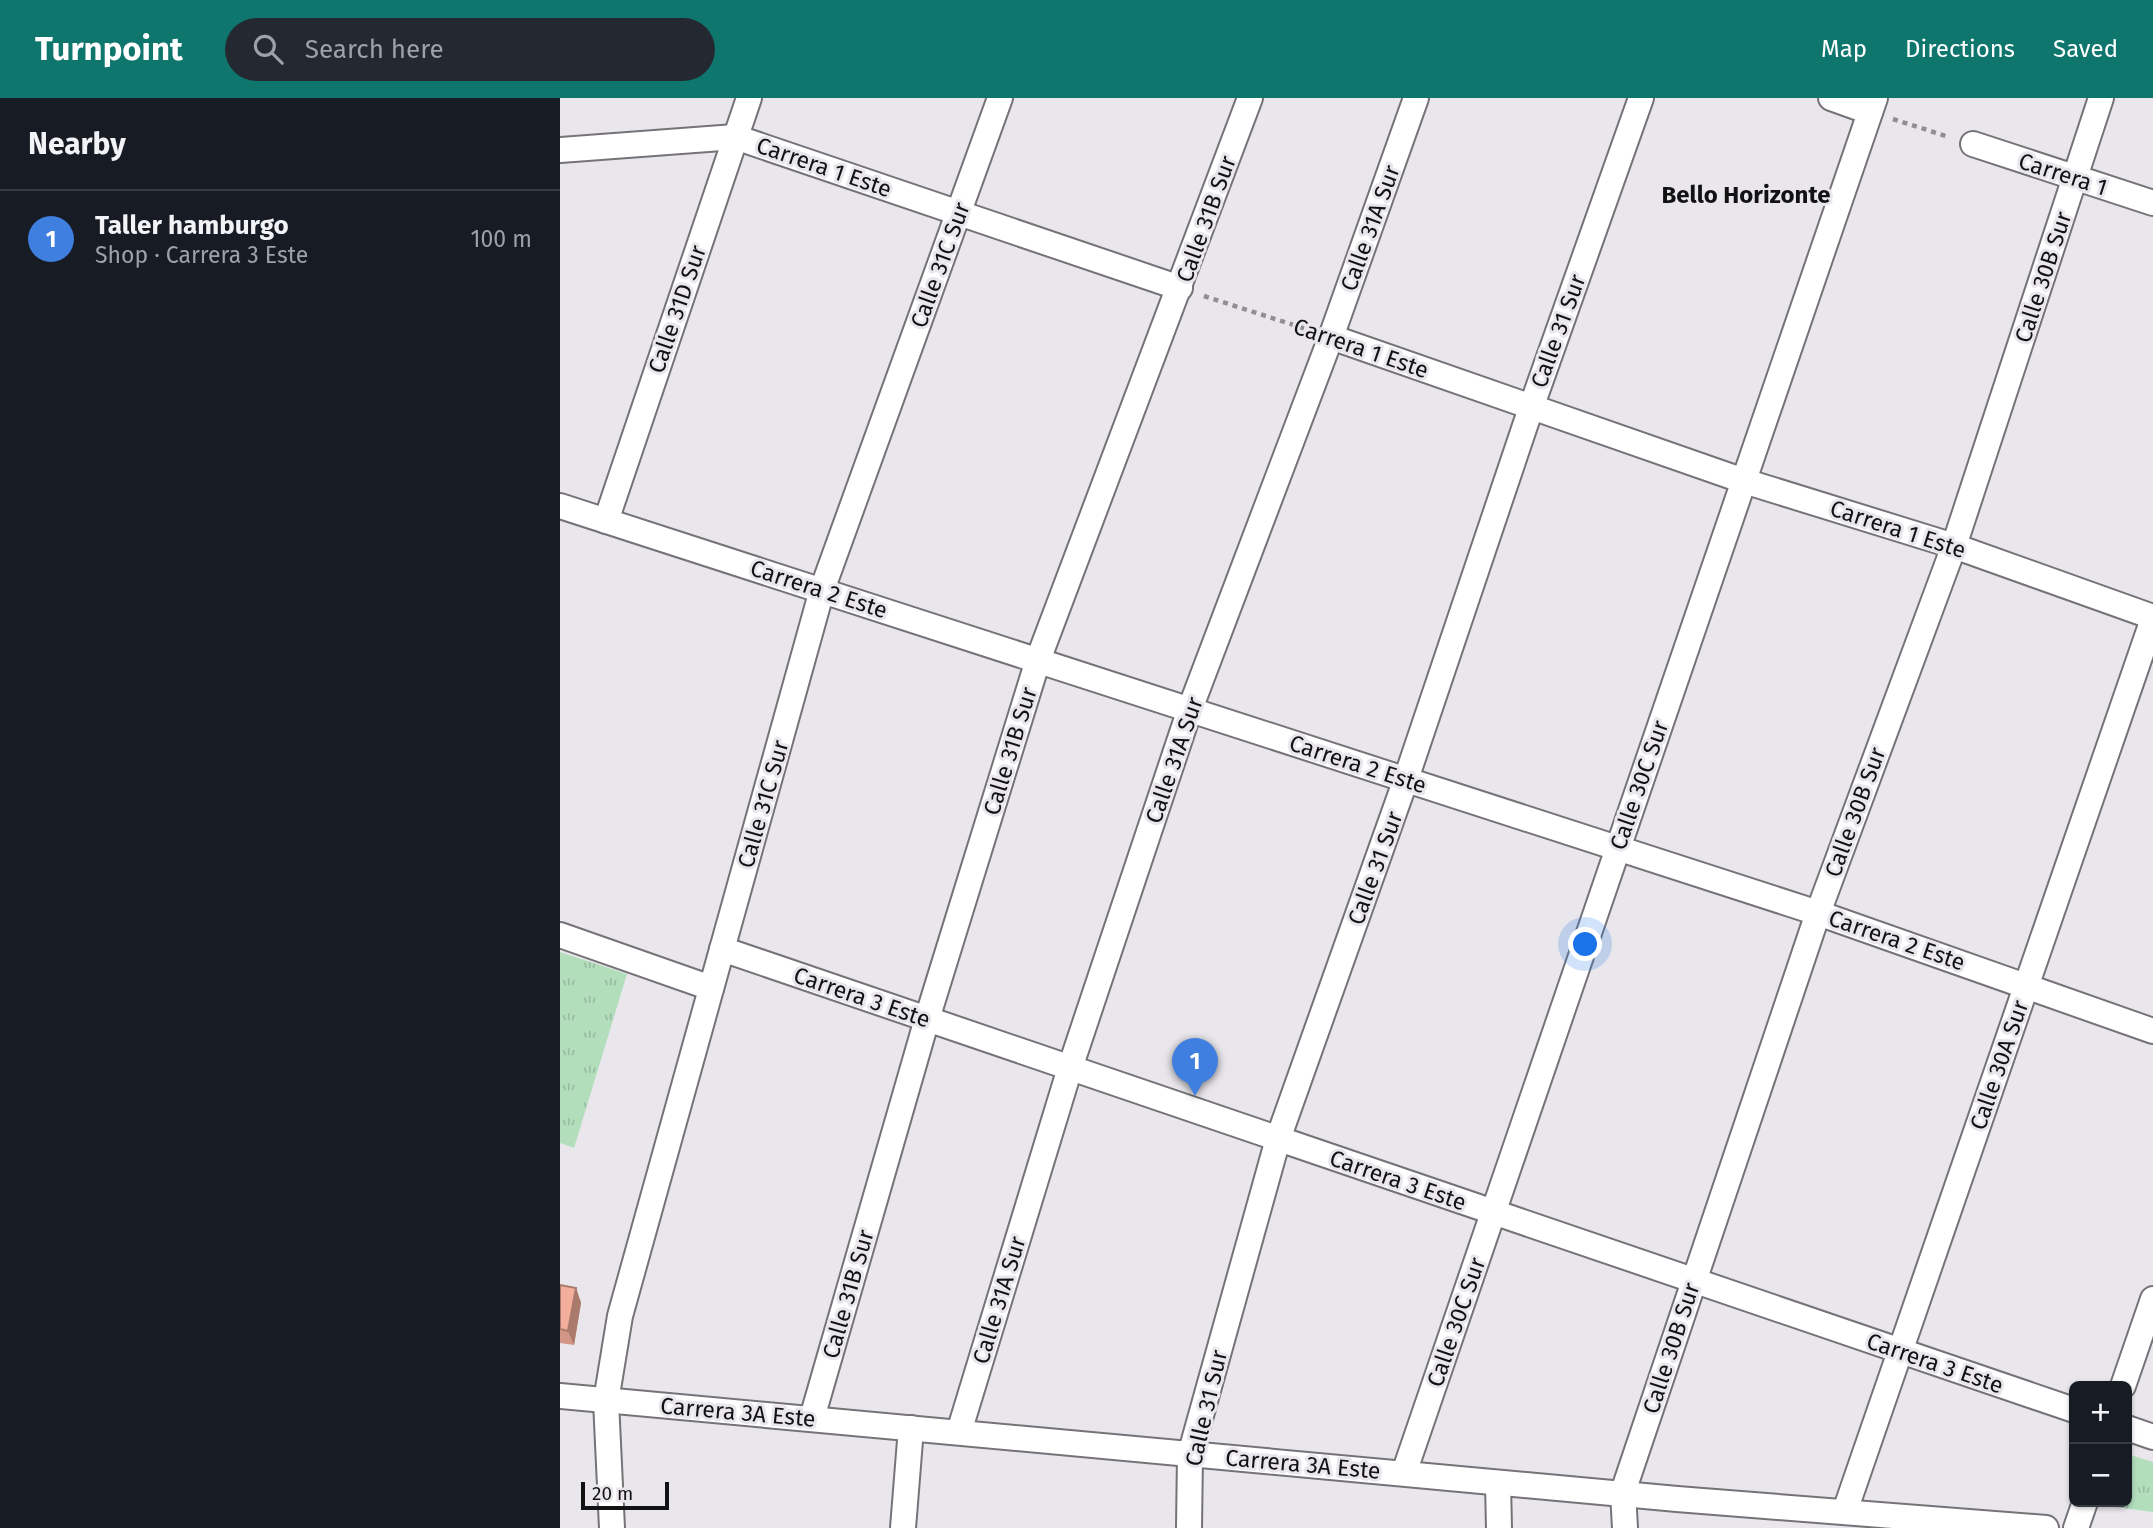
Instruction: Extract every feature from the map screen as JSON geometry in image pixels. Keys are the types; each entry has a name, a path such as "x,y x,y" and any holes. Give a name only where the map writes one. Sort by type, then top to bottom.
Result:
{"street":[{"name":"Calle 31D Sur","path":"606,521 749,98"},
{"name":"Calle 31C Sur","path":"611,1528 606,1401 621,1316 822,590 1000,98"},
{"name":"Calle 31B Sur","path":"812,1418 927,1019 1038,660 1250,98"},
{"name":"Calle 31A Sur","path":"959,1432 1070,1068 1190,709 1331,337 1416,98"},
{"name":"Calle 31 Sur","path":"1189,1528 1190,1455 1278,1139 1406,779 1531,408 1641,98"},
{"path":"1831,98 1872,105"},
{"name":"Calle 30B Sur","path":"1625,1528 1623,1492 1693,1280 1818,913 1954,546 2101,98"},
{"name":"Calle 30C Sur","path":"1404,1473 1872,105"},
{"name":"Carrera 1 Este","path":"560,150 735,137 1180,288"},
{"name":"Carrera 1","path":"1973,144 2153,203"},
{"name":"Carrera 1 Este","path":"1331,337 1744,481 1954,546 2153,618"},
{"name":"Carrera 2 Este","path":"560,506 1818,913 2153,1031"},
{"name":"Calle 30A Sur","path":"1845,1511 2153,618"},
{"path":"560,935 711,988"},
{"name":"Carrera 3 Este","path":"722,949 2069,1408"},
{"path":"2125,1381 2153,1299"},
{"name":"Carrera 3A Este","path":"560,1396 1498,1483 2046,1528"},
{"path":"903,1528 911,1428"},
{"path":"2132,1430 2153,1437"},
{"path":"1498,1483 1499,1528"},
{"path":"2076,1528 2083,1507"}],"path":[{"path":"1872,105 1973,144"},
{"name":"Carrera 1 Este","path":"1180,288 1331,337"}],"green space":[{"path":"560,952 627,974 574,1148 560,1143"},
{"path":"2132,1456 2153,1462 2153,1512 2116,1507 2132,1507"}],"building":[{"path":"560,1285 576,1288 568,1331 560,1329"}],"place":[{"name":"Taller hamburgo","path":"1195,1096"}],"district":[{"name":"Bello Horizonte","path":"1746,195"}]}
